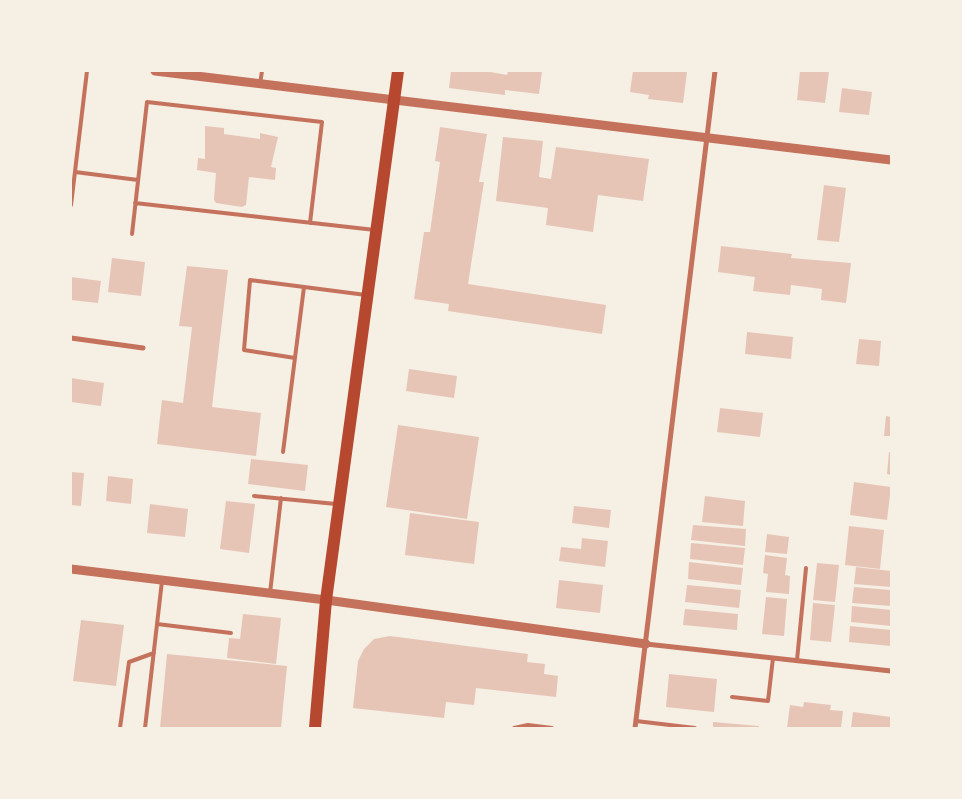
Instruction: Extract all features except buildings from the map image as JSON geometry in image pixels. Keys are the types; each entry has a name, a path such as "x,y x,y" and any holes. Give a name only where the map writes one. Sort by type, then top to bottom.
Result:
{"main road":[{"path":"315,728 326,600 398,71"}],"street":[{"path":"155,71 891,160"},
{"path":"635,728 716,71"},
{"path":"71,338 142,348"},
{"path":"71,570 326,600 646,644 891,671"}],"lane":[{"path":"71,205 86,71"},
{"path":"260,84 262,71"},
{"path":"132,234 147,102 322,122 310,223"},
{"path":"75,172 138,180"},
{"path":"135,203 377,230"},
{"path":"295,358 244,350 250,280 368,295"},
{"path":"283,452 304,287"},
{"path":"254,496 340,504"},
{"path":"270,594 280,498"},
{"path":"797,660 806,568"},
{"path":"145,728 162,580"},
{"path":"157,624 231,632"},
{"path":"120,728 129,662 154,654"},
{"path":"732,697 768,701 773,658"},
{"path":"636,721 695,728"},
{"path":"514,728 528,725 552,728"}]}
